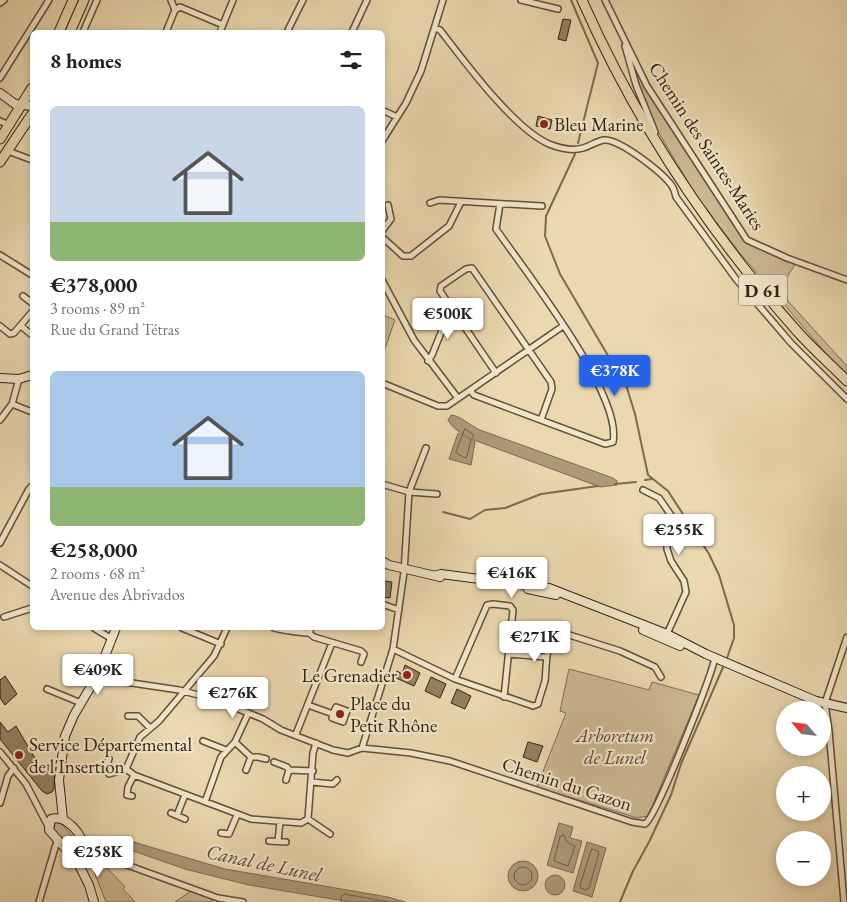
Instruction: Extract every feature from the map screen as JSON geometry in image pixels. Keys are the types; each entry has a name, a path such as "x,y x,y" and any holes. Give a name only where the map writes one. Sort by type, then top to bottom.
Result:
{"main road":[{"path":"60,30 73,0"},
{"path":"71,30 84,0"},
{"name":"D 61","path":"582,0 626,89 688,191 747,272 797,331 847,381"},
{"path":"0,139 30,92"},
{"path":"0,162 30,117"}],"street":[{"path":"0,3 4,0"},
{"path":"30,30 49,0"},
{"path":"84,30 97,0"},
{"path":"171,0 175,10"},
{"path":"221,30 233,0"},
{"path":"288,30 303,0"},
{"path":"353,30 368,0"},
{"path":"385,136 421,71 443,0"},
{"path":"521,0 558,9"},
{"name":"Chemin des Saintes-Maries","path":"606,0 647,86 747,240 787,258 847,280"},
{"path":"167,30 175,10 180,7 223,25"},
{"path":"435,28 440,30 480,80 523,126 549,144 573,149 583,148 599,141 610,141 620,144 649,164 672,186 676,197 736,279 791,343 847,399"},
{"path":"0,78 30,30"},
{"path":"621,32 636,85 667,158"},
{"path":"0,93 15,104 30,106"},
{"path":"385,111 397,117"},
{"path":"0,121 9,126"},
{"path":"8,151 30,159"},
{"path":"430,203 439,200 542,206"},
{"path":"385,240 403,256 411,256 449,226 461,202"},
{"path":"470,390 474,395 606,444 613,442 610,414 604,395 591,369 496,229 500,204"},
{"path":"385,227 391,218 388,205"},
{"path":"0,255 30,274"},
{"path":"496,373 440,291 441,286 466,269 472,268 550,382 552,390 541,420"},
{"path":"385,286 406,329 457,398"},
{"path":"24,296 30,301"},
{"path":"428,360 432,355 451,308"},
{"path":"0,326 10,334 14,333 30,315"},
{"path":"21,326 30,333"},
{"path":"385,384 443,407 563,326"},
{"path":"0,378 19,379 30,376"},
{"path":"0,420 12,404 19,379"},
{"path":"12,404 30,411"},
{"path":"97,676 214,699 248,714 263,718 275,727 333,750 348,753 362,748 393,649 404,568 409,492 426,448"},
{"path":"385,485 409,492 437,494"},
{"path":"0,543 30,490"},
{"path":"643,490 659,498 672,518 673,526 667,549 671,561 684,581 686,592 666,637"},
{"path":"385,562 389,565 437,575 548,591 570,598 619,616 692,651 706,654 820,701"},
{"path":"0,564 30,585"},
{"path":"455,679 488,606 493,604 510,606 513,610 504,697"},
{"path":"385,605 399,610"},
{"path":"4,617 30,609"},
{"path":"97,630 112,639"},
{"path":"115,630 97,676 65,736 59,780 61,808 48,830 57,841 78,849 109,858 218,898 243,902"},
{"path":"187,630 221,644"},
{"path":"109,759 105,769 110,774 126,769 140,737 159,721 185,692 214,656 226,630"},
{"path":"292,630 300,634 310,630 314,637 361,651 364,654 361,662"},
{"path":"393,649 455,679 533,706 538,704 544,681 546,657 554,636 560,632 620,651 655,667 661,677"},
{"path":"826,701 847,637"},
{"path":"296,734 332,643"},
{"path":"509,654 546,657"},
{"name":"Chemin du Gazon","path":"362,748 411,753 450,761 632,822 644,824 653,814 717,659"},
{"path":"47,689 81,703"},
{"path":"831,704 847,708"},
{"path":"308,705 333,714"},
{"path":"205,802 221,757 235,742 248,714"},
{"path":"128,716 138,716 150,728"},
{"path":"203,741 226,750"},
{"path":"235,742 251,758"},
{"path":"308,819 313,753 316,743"},
{"path":"0,752 26,784 42,816 55,820 78,849 78,863 89,885 94,902"},
{"path":"251,758 258,756 266,759"},
{"path":"830,756 844,902"},
{"path":"246,770 251,758"},
{"path":"274,762 287,767 289,770 313,771"},
{"path":"0,803 8,776 14,768"},
{"path":"126,769 134,775 237,815 260,821 301,823 308,819"},
{"path":"286,780 289,770"},
{"path":"132,796 127,794 127,791 134,775"},
{"path":"312,782 333,784 337,780"},
{"path":"185,795 174,814 185,819"},
{"path":"221,833 228,834 237,815"},
{"path":"308,819 330,834"},
{"path":"278,841 280,822"},
{"path":"39,902 57,841"},
{"path":"270,841 286,842"},
{"path":"55,852 78,849"}],"green space":[{"path":"628,52 653,99 734,222 741,236 755,247 796,263 785,280 787,300 847,366 847,375 828,356 739,252 695,194 653,123"},
{"path":"385,316 395,320 385,348"},
{"name":"Arboretum de Lunel","path":"569,669 649,690 652,682 699,695 648,816 637,818 537,787 566,713 560,711"},
{"path":"57,822 61,823 77,842 76,848 70,849 54,830 54,824"},
{"path":"91,853 125,887 123,889 135,902 106,902 91,864"},
{"path":"191,891 210,898 213,902 175,902"}],"water":[{"path":"451,415 480,430 613,478 617,481 617,485 600,487 474,440 453,427 448,420"},
{"path":"458,433 475,442 471,465 449,459"},
{"path":"559,823 573,827 570,838 582,841 573,873 547,865"},
{"name":"Canal de Lunel","path":"113,836 225,869 388,897 405,902 350,902 249,885 185,869 113,844 111,838"},
{"path":"587,842 606,848 592,897 573,891"},
{"path":"523,861 533,866 538,876 533,886 523,891 513,886 508,876 513,866"},
{"path":"551,875 559,875 565,881 565,889 559,895 551,895 545,889 545,881"}],"building":[{"path":"563,19 571,20 566,41 558,39"},
{"name":"Bleu Marine","path":"538,116 552,120 550,129 536,126"},
{"path":"385,581 392,582 390,598 385,597"},
{"name":"Le Grenadier","path":"405,665 420,673 414,686 394,677 397,671 402,674"},
{"path":"5,676 17,694 5,705 0,698 0,680"},
{"name":"Le Grenadier","path":"431,677 446,684 440,698 425,691"},
{"name":"Le Grenadier","path":"457,689 471,696 465,709 451,703"},
{"path":"0,722 8,732 16,726 36,760 28,766 55,765 54,789 52,792 47,794 42,791 0,739"},
{"path":"528,742 543,746 537,762 523,757"}],"waterway":[{"path":"571,0 598,63 578,143"},
{"path":"575,154 546,216 545,236 560,274 627,388 635,414 648,475 668,491 709,554 719,575 734,625 734,638 726,661"},
{"path":"645,480 652,479"},
{"path":"615,484 636,482"},
{"path":"443,512 470,519 485,510 505,508 541,494 598,486"},
{"path":"620,902 633,871 671,795 681,764 724,665"}],"place":[{"name":"Bleu Marine","path":"544,124"},
{"name":"Le Grenadier","path":"407,675"},
{"name":"Place du Petit Rhône","path":"340,714"},
{"name":"Service Départemental de l'Insertion","path":"19,755"}]}
